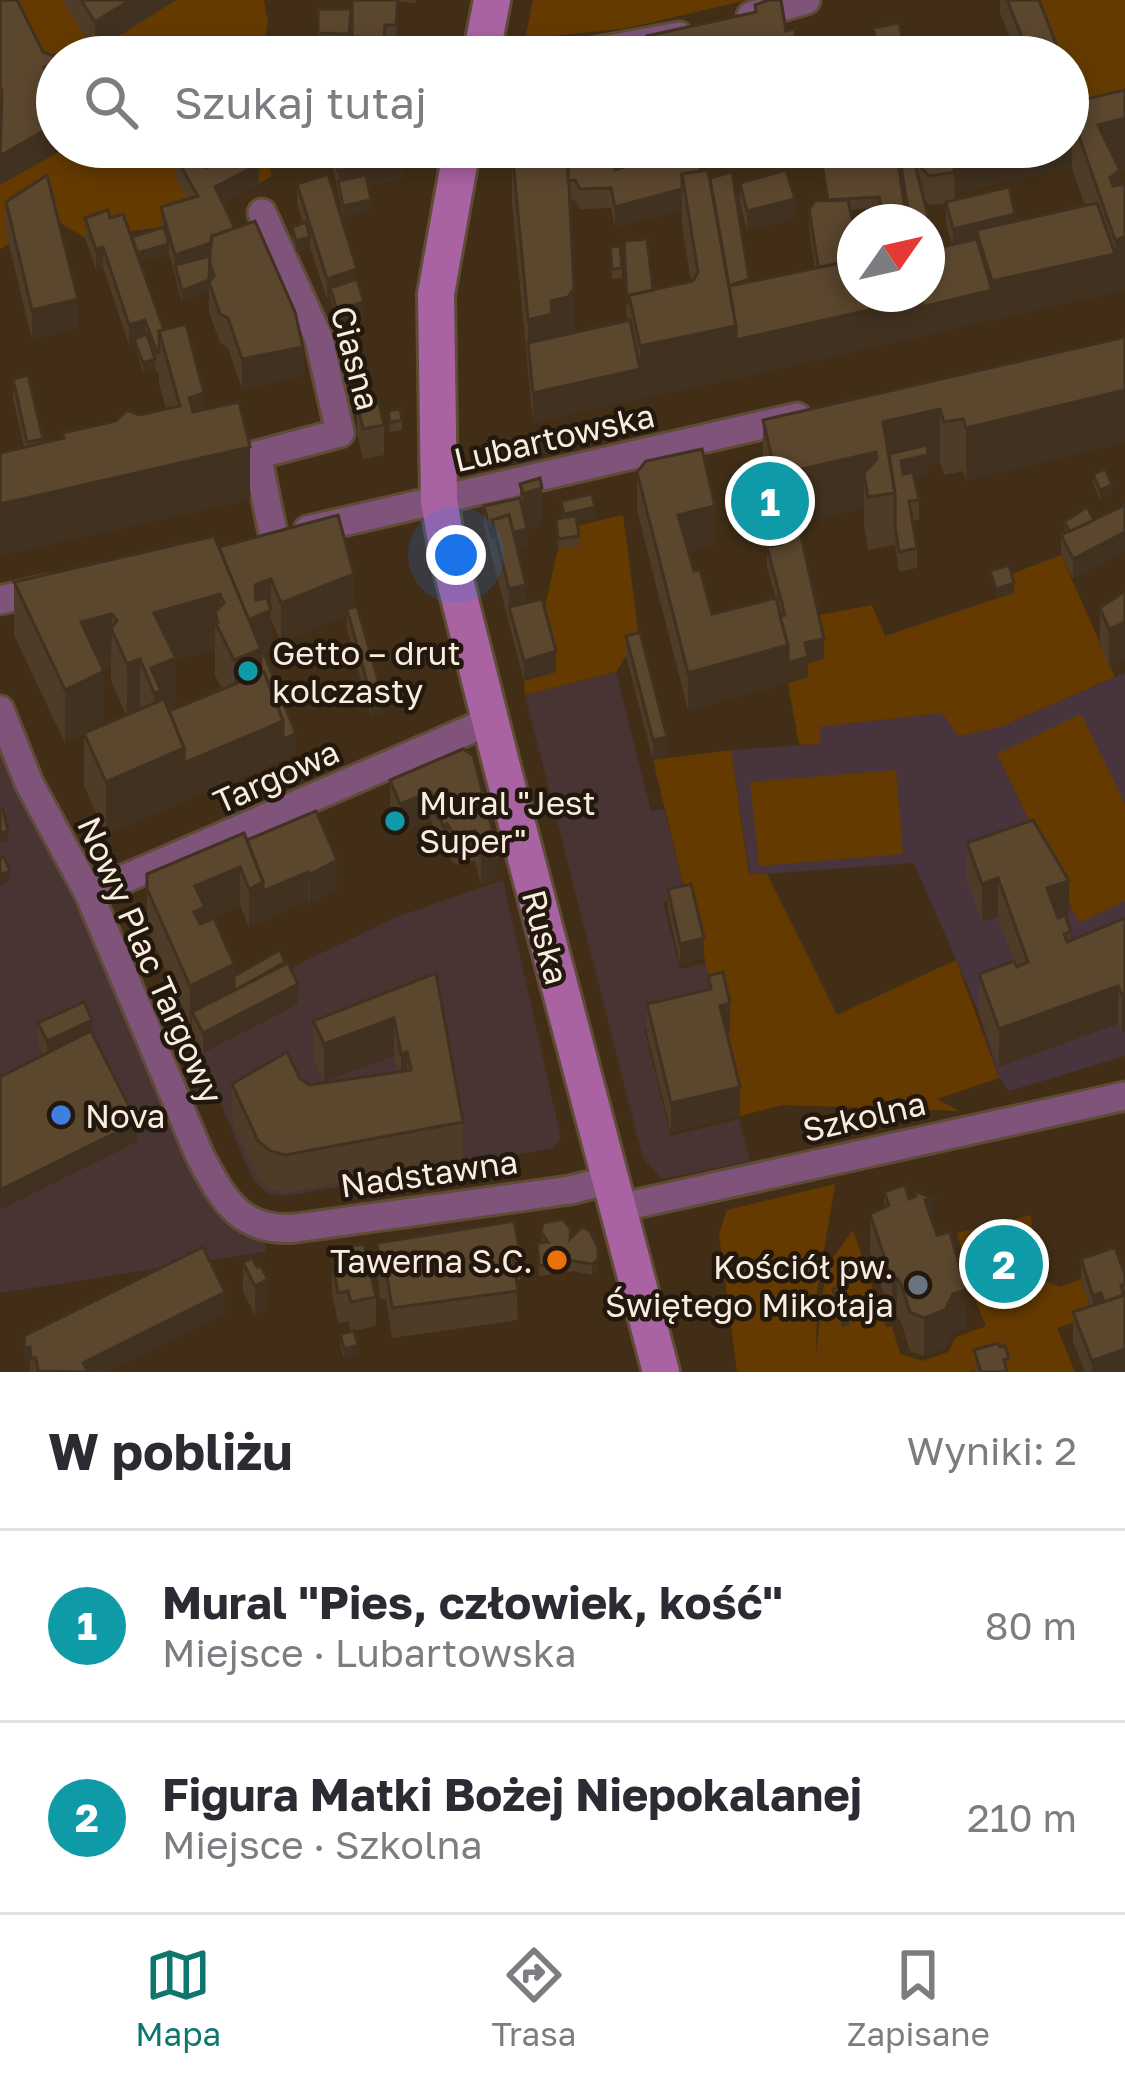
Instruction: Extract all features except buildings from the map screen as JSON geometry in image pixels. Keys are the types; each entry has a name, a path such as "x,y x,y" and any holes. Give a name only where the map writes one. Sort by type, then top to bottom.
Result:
{"street":[{"path":"486,36 492,0"},
{"path":"677,36 806,0"},
{"name":"Ruska","path":"458,168 436,293 440,501 448,553 661,1372"},
{"name":"Ciasna","path":"262,213 319,339 340,434 257,455 263,541"},
{"name":"Lubartowska","path":"263,541 814,413"},
{"path":"0,600 80,582"},
{"name":"Nowy Plac Targowy","path":"0,710 28,783 89,894 200,1156 221,1194 257,1226"},
{"name":"Targowa","path":"89,894 490,721"},
{"name":"Szkolna","path":"614,1194 784,1171 1125,1096"},
{"name":"Nadstawna","path":"257,1226 296,1228 570,1190 614,1194"}],"shaded area":[{"path":"0,0 264,0 266,36 36,36 36,168 270,168 272,176 198,217 161,227 85,238 54,219 0,249"},
{"path":"533,0 747,0 628,28 526,36"},
{"path":"1036,0 1125,0 1125,133 1089,135 1089,36 1050,36"},
{"path":"623,515 641,652 626,656 616,672 525,695 524,681 556,671 542,619 558,549 579,546 576,526"},
{"path":"1061,555 1115,677 1000,727 959,736 942,713 819,727 821,744 799,745 788,683 807,677 814,616 872,605 885,636 1013,593 1009,575"},
{"path":"616,672 651,811 664,809 686,896 663,902 680,969 707,963 716,998 684,1019 644,1029 671,1136 739,1119 750,1161 662,1179 643,1158 525,695"},
{"path":"1125,673 1125,1056 1009,1091 999,1078 977,1008 914,863 750,875 731,750 820,744 818,727 942,713 959,735 1000,727"},
{"path":"1081,714 1125,804 1125,901 1079,923 997,754"},
{"path":"0,748 216,1198 267,1246 264,1252 0,1293"},
{"path":"731,750 749,874 767,874 837,1015 956,960 999,1078 937,1099 959,1111 782,1105 740,1116 653,760"},
{"path":"896,770 903,854 759,866 750,782"},
{"path":"503,880 561,1139 553,1148 287,1196 268,1194 253,1180 189,1028 294,974 293,967 394,918"},
{"path":"835,1184 817,1291 816,1355 826,1267 853,1230 900,1354 923,1361 948,1352 956,1337 986,1326 957,1233 1031,1215 1037,1277 1060,1287 1081,1279 1093,1316 1057,1328 1075,1372 1007,1372 998,1363 968,1372 737,1372 719,1234 727,1210"}],"place":[{"name":"Mural \"Pies, człowiek, kość\"","path":"770,501"},
{"name":"Getto – drut kolczasty","path":"248,671"},
{"name":"Mural \"Jest Super\"","path":"395,821"},
{"name":"Nova","path":"61,1115"},
{"name":"Tawerna S.C.","path":"557,1260"},
{"name":"Figura Matki Bożej Niepokalanej","path":"1004,1264"},
{"name":"Kościół pw. Świętego Mikołaja","path":"918,1285"}]}
